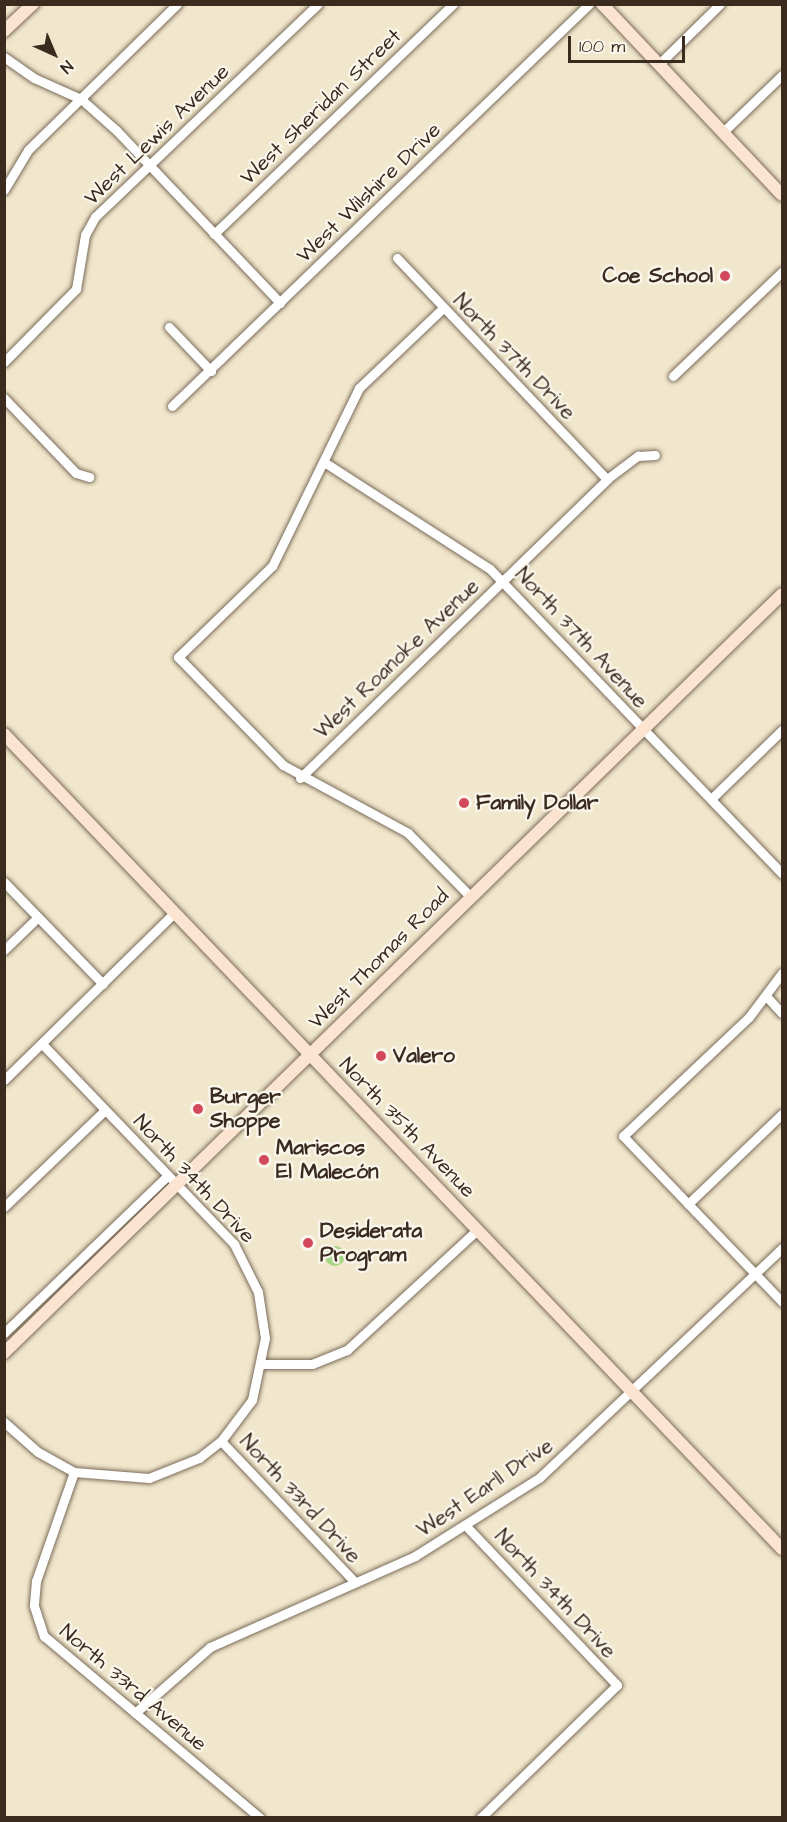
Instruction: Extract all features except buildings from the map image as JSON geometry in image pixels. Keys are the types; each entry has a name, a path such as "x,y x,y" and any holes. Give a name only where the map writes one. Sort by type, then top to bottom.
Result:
{"main road":[{"path":"4,31 33,4"},
{"path":"602,4 783,195"},
{"name":"West Thomas Road","path":"4,1353 642,728 783,594"},
{"name":"North 35th Avenue","path":"4,734 783,1549"}],"street":[{"path":"4,190 28,150 177,4"},
{"name":"West Lewis Avenue","path":"4,362 76,289 86,235 95,218 318,4"},
{"name":"West Sheridan Street","path":"214,234 453,4"},
{"name":"West Wilshire Drive","path":"172,406 211,371 589,4"},
{"path":"658,65 720,4"},
{"path":"4,57 34,78 81,99 149,166 280,303"},
{"path":"723,132 783,75"},
{"name":"North 37th Drive","path":"397,258 442,309 607,479"},
{"path":"673,376 783,273"},
{"path":"442,309 359,388 272,566 178,657 300,778 408,833 470,896"},
{"path":"169,327 211,371"},
{"path":"4,398 76,472 89,477"},
{"name":"West Roanoke Avenue","path":"300,778 607,479 638,456 655,455"},
{"name":"North 37th Avenue","path":"324,462 503,581 783,874"},
{"path":"711,799 783,730"},
{"path":"4,882 103,984"},
{"path":"4,1080 174,913"},
{"path":"4,950 39,917"},
{"path":"783,973 766,996 623,1137 783,1302"},
{"path":"766,996 783,1013"},
{"name":"North 34th Drive","path":"42,1044 225,1234 251,1272 265,1338 262,1364 252,1400 221,1441 199,1458 149,1478 74,1472"},
{"path":"4,1207 105,1110"},
{"path":"688,1204 783,1114"},
{"path":"4,1333 168,1176"},
{"path":"262,1364 312,1364 347,1350 477,1230"},
{"name":"West Earll Drive","path":"135,1713 210,1647 467,1527 539,1478 783,1248"},
{"path":"4,1422 38,1452 74,1472"},
{"name":"North 33rd Drive","path":"221,1441 354,1581"},
{"name":"North 33rd Avenue","path":"74,1472 36,1581 35,1614 44,1636 76,1669 135,1713 260,1818"},
{"name":"North 34th Drive","path":"467,1527 617,1685 480,1818"}],"green space":[{"path":"335,1246 342,1249 345,1256 342,1263 335,1266 328,1263 325,1256 328,1249"}],"place":[{"name":"Coe School","path":"725,276"},
{"name":"Family Dollar","path":"464,803"},
{"name":"Valero","path":"381,1056"},
{"name":"Burger Shoppe","path":"198,1109"},
{"name":"Mariscos El Malecón","path":"264,1160"},
{"name":"Desiderata Program","path":"308,1243"}]}
